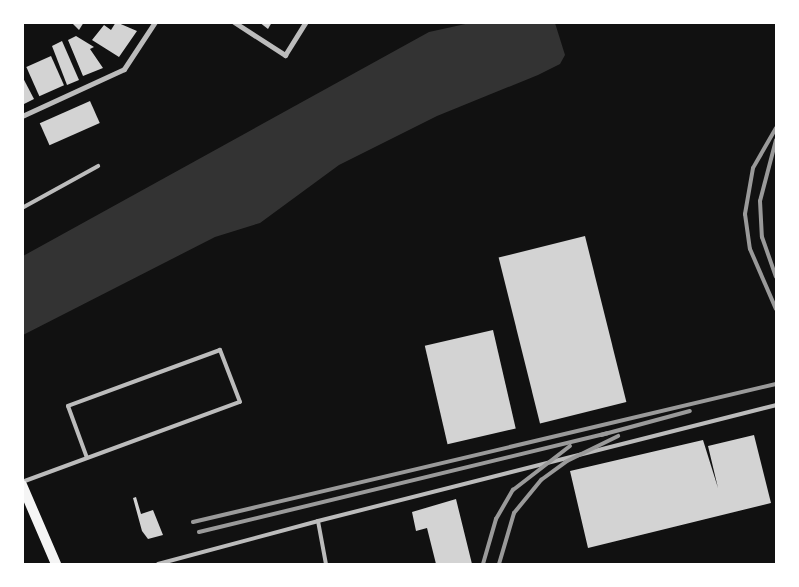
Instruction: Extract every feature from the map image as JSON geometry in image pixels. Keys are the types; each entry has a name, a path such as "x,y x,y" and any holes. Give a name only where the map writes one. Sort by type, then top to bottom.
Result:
{"main road":[{"path":"22,484 56,564"}],"street":[{"path":"22,116 124,69 154,22"},
{"path":"234,22 285,55 306,22"}],"lane":[{"path":"22,208 98,166"},
{"path":"22,484 240,402 220,350 68,406 87,458"},
{"path":"158,564 318,521 776,405"},
{"path":"318,521 326,564"}],"shaded area":[{"path":"470,23 555,23 565,55 560,64 538,75 437,116 339,165 260,223 215,237 23,335 23,256 429,32"}],"building":[{"path":"71,22 84,22 79,30"},
{"path":"116,22 137,31 119,57 92,40 104,25 111,30"},
{"path":"259,22 272,22 268,29"},
{"path":"76,36 94,47 90,49 103,68 83,76 68,40"},
{"path":"62,41 79,80 67,85 52,46"},
{"path":"51,56 64,85 39,96 26,67"},
{"path":"22,76 34,99 22,105"},
{"path":"90,101 100,123 50,145 40,123"},
{"path":"585,236 626,402 540,423 499,258"},
{"path":"493,330 516,428 448,444 425,346"},
{"path":"754,435 771,503 588,548 570,471 703,440 718,488 708,446"},
{"path":"136,497 141,514 153,510 163,535 148,539 142,531 133,498"},
{"path":"456,499 472,564 436,564 427,528 416,531 412,512"}],"railway":[{"path":"776,128 753,168 745,214 750,249 776,309"},
{"path":"776,140 760,201 762,237 776,277"},
{"path":"193,522 776,384"},
{"path":"601,435 690,411"},
{"path":"199,532 607,433"},
{"path":"499,564 514,513 541,480 567,461 618,436"},
{"path":"483,564 496,519 513,490 570,446"}]}
